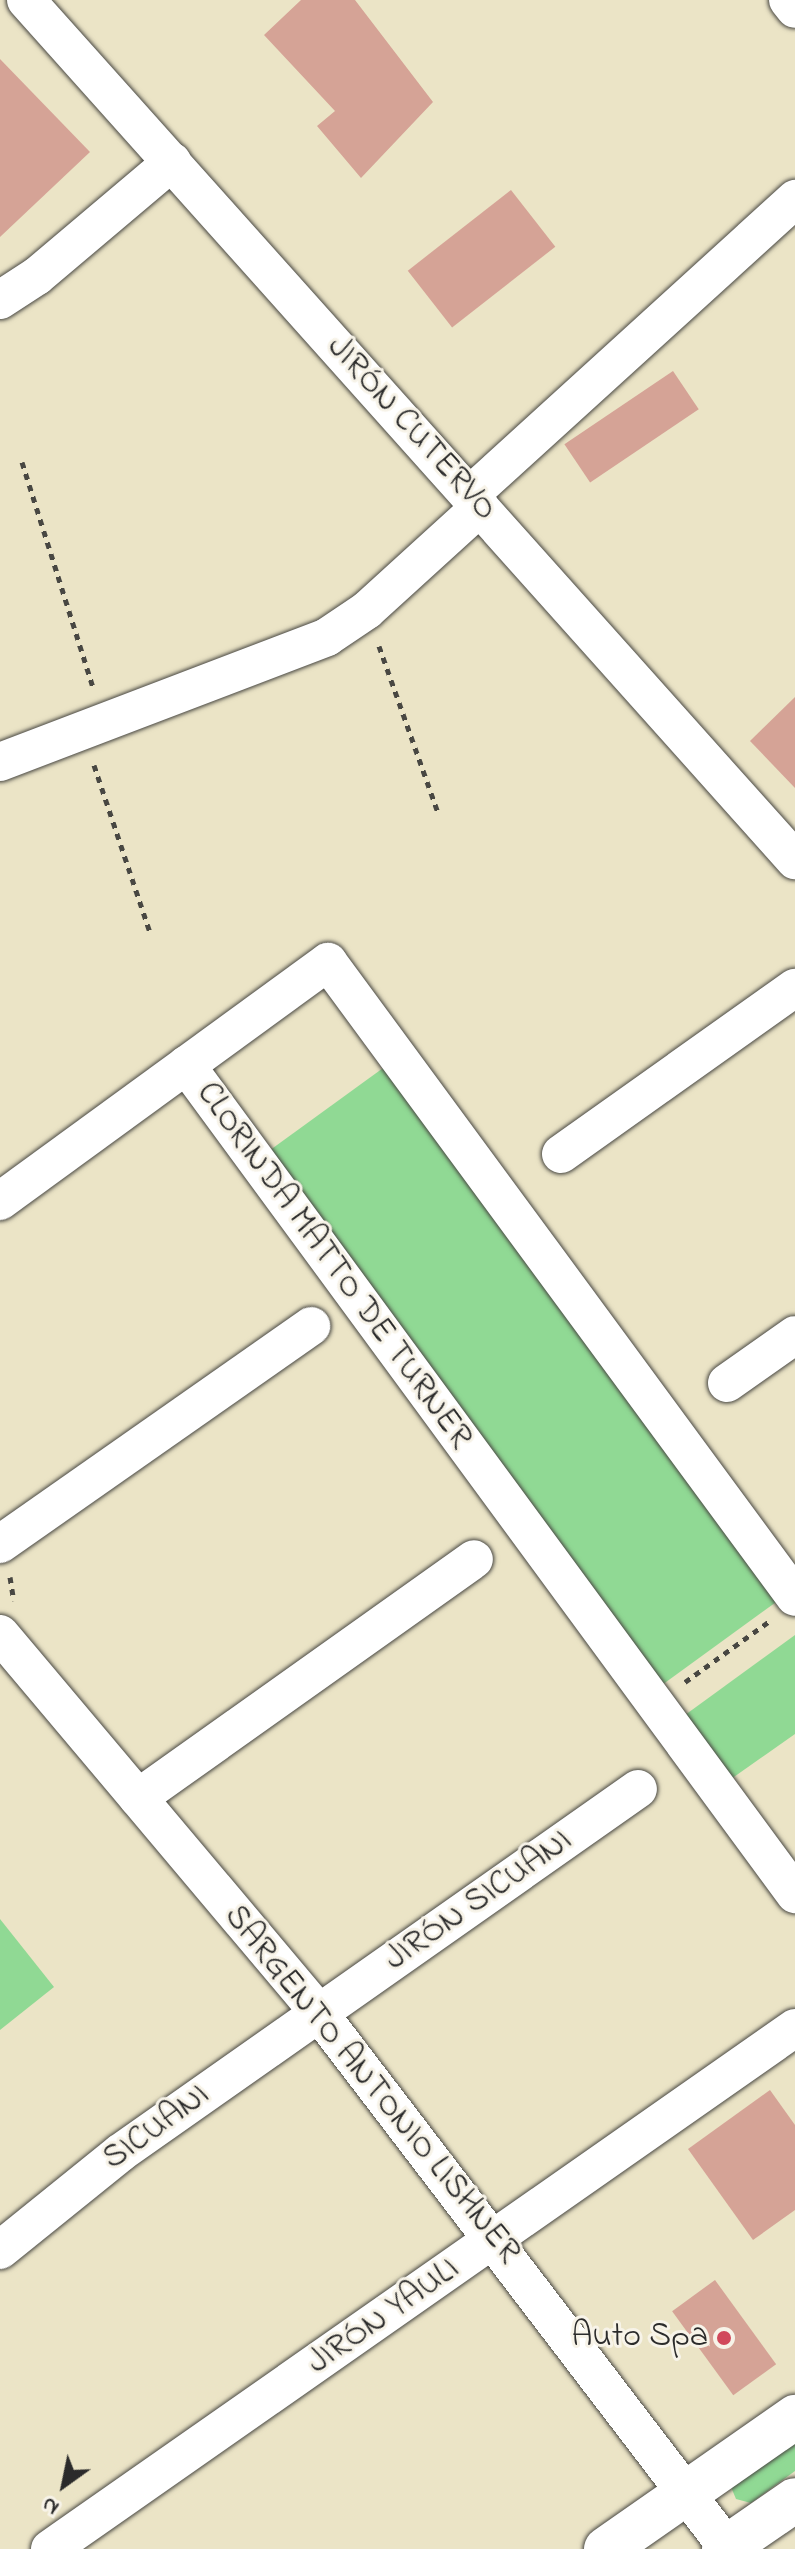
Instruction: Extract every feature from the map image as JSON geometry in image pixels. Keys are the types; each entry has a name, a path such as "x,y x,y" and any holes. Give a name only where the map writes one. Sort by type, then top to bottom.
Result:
{"main road":[{"path":"606,2549 795,2417"},
{"path":"726,2548 795,2500"}],"street":[{"name":"JIRÓN CUTERVO","path":"26,0 795,860"},
{"path":"788,0 795,9"},
{"path":"0,300 37,276 172,162"},
{"path":"0,762 327,637 367,610 475,501 795,199"},
{"name":"CLORINDA MATTO DE TURNER","path":"789,1604 328,962 186,1065 795,1894"},
{"path":"561,1154 795,988"},
{"path":"0,1201 186,1065"},
{"path":"0,1544 311,1326"},
{"path":"727,1383 795,1335"},
{"path":"138,1798 474,1559"},
{"name":"SARGENTO ANTONIO LISHNER","path":"0,1634 319,2013 496,2239 726,2548"},
{"name":"JIRÓN SICUANI","path":"319,2013 638,1789"},
{"name":"SICUANI","path":"0,2250 120,2153 319,2013"},
{"name":"JIRÓN YAULI","path":"50,2549 795,2028"}],"path":[{"path":"22,462 151,935"},
{"path":"367,610 439,815"},
{"path":"655,1704 789,1604"}],"green space":[{"path":"390,1063 780,1599 639,1702 249,1165"},
{"path":"795,1635 795,1734 731,1779 685,1715"},
{"path":"0,1919 54,1987 0,2030"},
{"path":"795,2438 795,2471 751,2503 736,2499 731,2487"}],"building":[{"path":"301,0 355,0 433,102 361,178 317,126 335,111 264,35"},
{"path":"0,59 90,152 0,237"},
{"path":"511,190 555,247 452,327 408,271"},
{"path":"673,371 699,409 590,482 564,444"},
{"path":"795,697 795,788 750,741"},
{"path":"770,2090 795,2125 795,2210 753,2240 688,2149"},
{"name":"Auto Spa","path":"715,2280 776,2364 733,2395 672,2311"}],"place":[{"name":"Auto Spa","path":"724,2338"}]}
